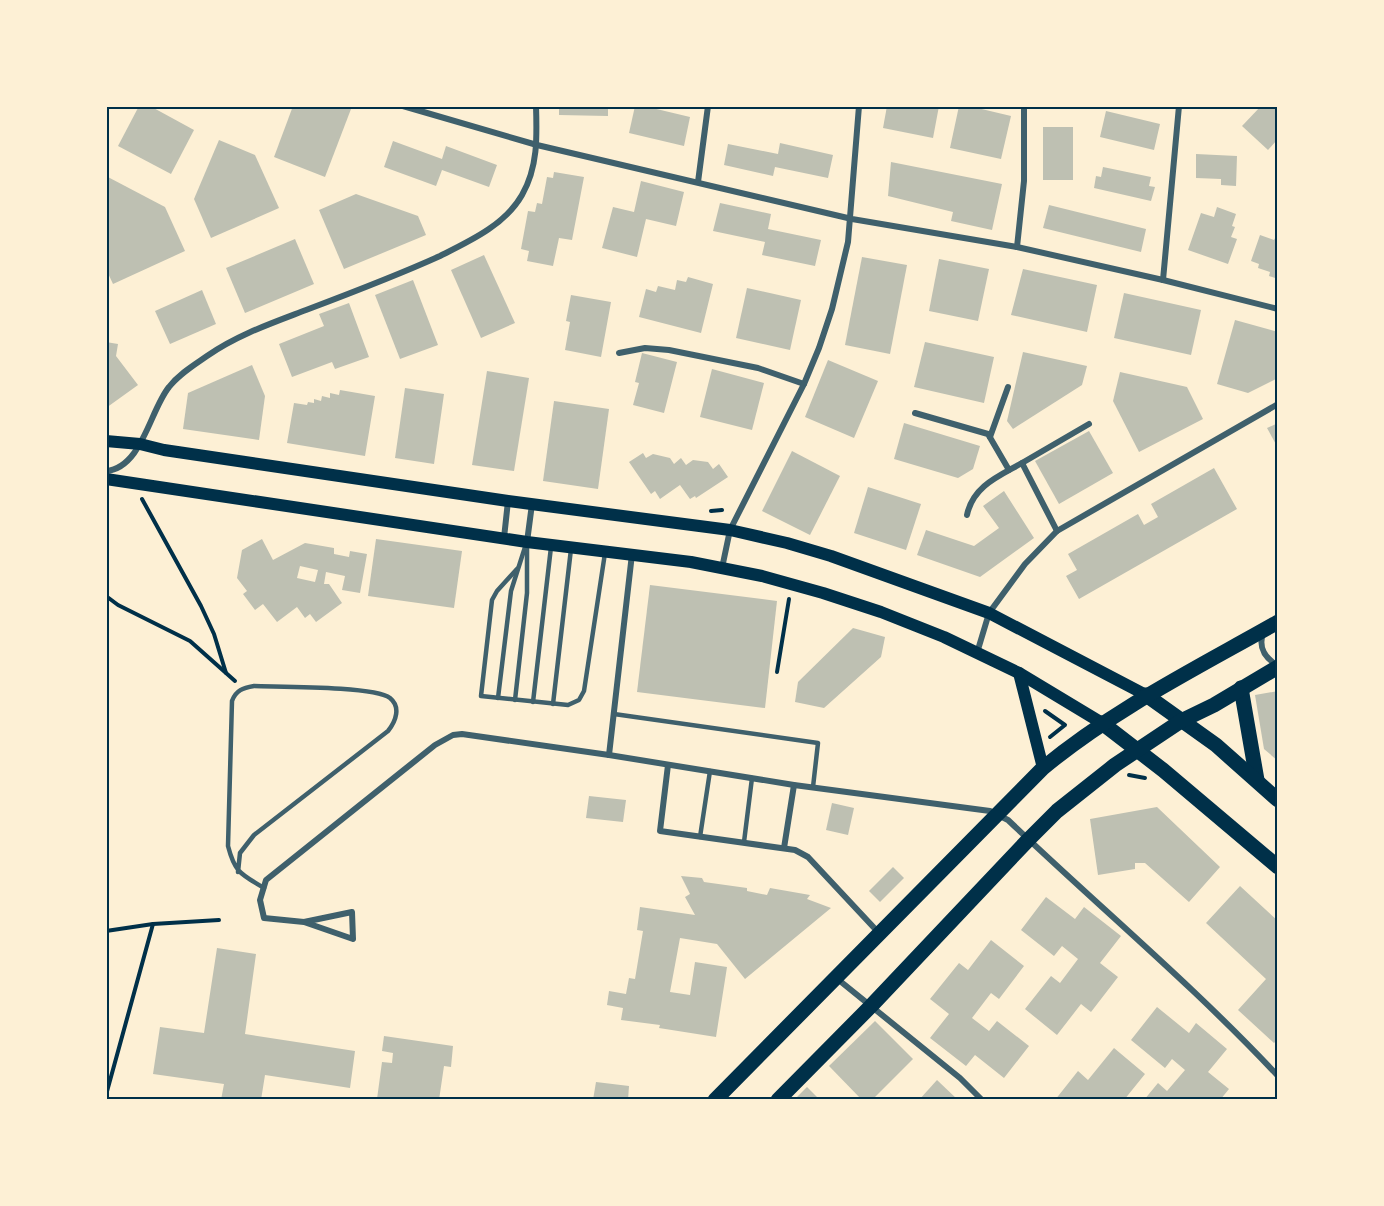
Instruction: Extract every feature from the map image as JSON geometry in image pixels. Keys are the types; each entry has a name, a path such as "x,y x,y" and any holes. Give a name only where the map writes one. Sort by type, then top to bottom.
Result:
{"main road":[{"path":"106,441 140,444 164,450 508,501 729,530 788,543 831,556 989,613 1146,695 1216,745 1278,800"},
{"path":"106,479 527,542 632,554 722,568 792,584 881,612 944,637 1019,673 1102,723 1203,802 1278,867"},
{"path":"715,1100 1043,768 1102,723 1146,695 1271,626"},
{"path":"778,1100 871,1006 1028,840 1086,786 1181,721 1278,666"},
{"path":"1019,673 1043,768"},
{"path":"1241,688 1257,780"}],"street":[{"path":"403,106 537,145 852,219 1017,247 1278,309"},
{"path":"106,471 112,471 129,460 140,444 169,387 186,371 223,345 257,329 410,269 465,243 494,225 510,211 524,192 532,172 537,145 536,106"},
{"path":"699,183 708,106"},
{"path":"722,568 729,530 804,384 832,309 852,219 859,106"},
{"path":"1017,247 1024,181 1024,106"},
{"path":"1163,280 1179,106"},
{"path":"620,353 645,348 669,350 758,368 804,384"},
{"path":"990,437 1008,387"},
{"path":"977,653 989,613 1025,564 1057,531 1278,404"},
{"path":"915,412 988,434 1009,470"},
{"path":"967,515 970,503 979,490 1022,462 1089,424"},
{"path":"1022,462 1057,531"},
{"path":"504,538 508,501"},
{"path":"527,542 532,504"},
{"path":"609,754 632,554"},
{"path":"1271,626 1261,638 1261,648 1266,656 1278,666"},
{"path":"304,922 352,912 353,939 304,922 264,918 260,900 266,880 435,745 453,735 462,734 609,754 752,778 990,811 1008,820 1135,936 1225,1021 1278,1076"},
{"path":"668,765 660,831 795,850 808,857 879,932"},
{"path":"784,848 794,784"},
{"path":"835,977 960,1078 982,1100"}],"lane":[{"path":"498,698 511,591 527,542"},
{"path":"515,700 527,593 527,542"},
{"path":"532,702 552,544"},
{"path":"553,704 571,547"},
{"path":"517,569 492,600 481,696 573,704 583,695 606,552"},
{"path":"238,872 240,853 254,835 388,731 397,713 395,703 386,695 353,690 254,686 243,688 235,694 232,701 228,846 232,862 238,872 264,888"},
{"path":"614,714 818,743 813,787"},
{"path":"700,837 710,771"},
{"path":"744,842 752,778"}],"path":[{"path":"134,483 205,615 214,634 226,673"},
{"path":"777,672 792,584"},
{"path":"106,596 118,605 190,641 243,688"},
{"path":"1037,706 1065,725 1069,731"},
{"path":"1045,741 1069,720"},
{"path":"1127,774 1152,779"},
{"path":"106,931 153,924 219,920"},
{"path":"106,1095 153,924"}],"building":[{"path":"139,106 150,106 194,130 171,174 118,146"},
{"path":"293,106 346,106 351,109 325,177 274,157"},
{"path":"559,106 608,106 608,116 559,115"},
{"path":"635,106 690,117 684,146 629,133"},
{"path":"887,106 939,106 933,138 883,128"},
{"path":"959,106 969,106 1011,116 1001,159 950,148"},
{"path":"1261,106 1278,106 1278,139 1268,150 1242,126"},
{"path":"1106,111 1160,124 1154,150 1100,137"},
{"path":"1043,127 1073,127 1073,180 1043,180"},
{"path":"219,140 255,155 279,208 211,238 194,199"},
{"path":"393,141 442,159 446,146 497,165 489,187 442,170 436,186 384,167"},
{"path":"780,143 833,155 828,178 775,167 773,176 724,165 728,144 778,154"},
{"path":"1196,154 1237,156 1236,186 1221,185 1221,179 1196,178"},
{"path":"891,162 1002,184 992,230 951,221 953,212 888,196"},
{"path":"1103,167 1151,177 1149,186 1155,187 1151,201 1094,188 1096,176 1101,177"},
{"path":"554,172 584,177 572,240 559,238 553,266 527,261 529,251 521,249 528,211 535,212 537,203 542,204 547,177 553,178"},
{"path":"106,176 165,207 185,251 113,284 106,269"},
{"path":"641,181 684,192 676,226 646,219 637,257 602,248 613,207 634,212"},
{"path":"356,194 418,216 426,235 344,269 319,210"},
{"path":"720,203 771,214 768,229 821,240 815,266 762,255 765,242 713,231"},
{"path":"1049,205 1146,229 1141,252 1043,228"},
{"path":"1217,207 1236,214 1231,237 1237,239 1228,264 1188,250 1201,213 1214,217"},
{"path":"1278,233 1278,279 1269,276 1270,272 1258,268 1259,264 1251,261 1260,235 1274,240"},
{"path":"295,239 314,284 245,313 226,268"},
{"path":"484,255 515,323 481,338 451,270"},
{"path":"862,257 907,265 890,354 845,345"},
{"path":"939,259 989,269 978,321 929,311"},
{"path":"1023,269 1097,285 1087,332 1011,315"},
{"path":"688,277 713,284 701,333 639,317 646,289 656,292 658,286 675,290 677,280 686,282"},
{"path":"413,280 438,345 400,359 375,295"},
{"path":"747,288 801,300 790,350 736,338"},
{"path":"202,290 216,324 170,344 155,311"},
{"path":"1124,293 1201,310 1191,355 1114,338"},
{"path":"571,295 611,302 601,357 565,350 570,322 566,321"},
{"path":"349,303 369,357 335,369 332,362 292,377 279,344 324,326 319,314"},
{"path":"1235,320 1278,332 1278,378 1248,393 1217,384"},
{"path":"106,342 118,344 116,356 138,385 106,408"},
{"path":"925,342 994,357 984,403 914,387"},
{"path":"1023,352 1087,366 1082,385 1013,429 1007,421"},
{"path":"642,353 677,362 664,413 633,405 639,383 635,382"},
{"path":"828,360 878,381 854,438 805,417"},
{"path":"252,365 265,396 259,440 183,429 188,393"},
{"path":"712,369 764,383 752,430 700,417"},
{"path":"487,371 529,378 514,471 472,465"},
{"path":"1120,372 1187,387 1203,419 1139,452 1113,401"},
{"path":"405,388 444,394 434,464 395,458"},
{"path":"340,390 375,396 365,456 287,443 294,403 307,405 308,402 314,403 314,399 321,401 322,396 330,398 330,393 339,395"},
{"path":"554,401 609,409 598,489 543,481"},
{"path":"904,423 980,446 973,469 958,478 894,459"},
{"path":"1278,423 1278,448 1267,428"},
{"path":"1089,431 1113,473 1059,504 1035,461"},
{"path":"792,451 840,476 810,535 762,511"},
{"path":"643,453 646,458 653,454 670,458 674,464 681,458 686,465 693,460 708,462 713,469 719,464 728,477 696,498 695,496 690,499 680,485 660,499 655,491 651,494 629,462"},
{"path":"1214,468 1237,509 1079,599 1066,576 1077,570 1068,554 1138,514 1144,525 1158,517 1151,504"},
{"path":"868,487 921,504 906,550 854,533"},
{"path":"1004,491 1034,538 980,577 917,555 926,530 974,546 999,528 983,506"},
{"path":"262,539 273,560 305,543 334,548 334,554 349,557 350,551 367,554 360,593 342,590 345,576 326,572 324,584 329,584 342,603 316,622 310,614 305,618 297,607 277,622 263,604 255,610 243,594 247,591 237,578 242,550","holes":["300,566 318,570 315,582 297,578"]},
{"path":"376,539 462,551 454,608 368,596"},
{"path":"650,585 777,601 765,708 637,692"},
{"path":"853,628 885,637 881,657 824,708 795,702 798,682"},
{"path":"1278,691 1278,761 1264,749 1255,695"},
{"path":"589,796 626,800 623,822 586,818"},
{"path":"832,803 854,808 848,835 826,830"},
{"path":"1157,807 1220,867 1189,902 1145,863 1135,863 1135,869 1098,875 1090,819"},
{"path":"893,867 904,878 880,902 869,891"},
{"path":"681,876 702,878 704,882 747,888 747,891 767,895 770,888 810,895 807,899 831,908 745,979 717,944 680,938 670,992 690,995 695,962 727,967 716,1037 659,1028 660,1025 621,1020 623,1008 607,1005 609,991 626,994 629,978 635,979 643,931 637,930 640,907 695,915 685,897 690,894"},
{"path":"1240,886 1278,921 1278,1039 1274,1043 1238,1010 1266,979 1206,923"},
{"path":"1046,897 1075,919 1084,907 1121,936 1100,963 1118,977 1091,1012 1081,1004 1057,1035 1025,1009 1051,976 1060,983 1078,959 1062,946 1054,956 1021,930"},
{"path":"991,940 1024,966 999,999 991,993 972,1018 989,1031 997,1021 1029,1046 1004,1078 975,1055 966,1066 930,1038 949,1014 930,999 959,963 968,970"},
{"path":"217,948 256,954 245,1034 355,1051 350,1088 265,1075 261,1100 221,1100 224,1084 153,1074 160,1027 204,1033"},
{"path":"1157,1007 1189,1033 1196,1023 1227,1049 1208,1072 1229,1089 1220,1100 1144,1100 1158,1083 1167,1091 1185,1070 1172,1059 1165,1068 1131,1040"},
{"path":"875,1021 913,1059 872,1100 862,1100 829,1066"},
{"path":"384,1036 453,1046 451,1067 444,1066 439,1100 377,1099 382,1062 392,1063 393,1053 382,1051"},
{"path":"1114,1048 1145,1074 1124,1100 1055,1100 1078,1071 1088,1080"},
{"path":"937,1080 958,1100 919,1100"},
{"path":"596,1082 629,1086 628,1100 593,1100"},
{"path":"807,1087 820,1100 794,1100"}]}
